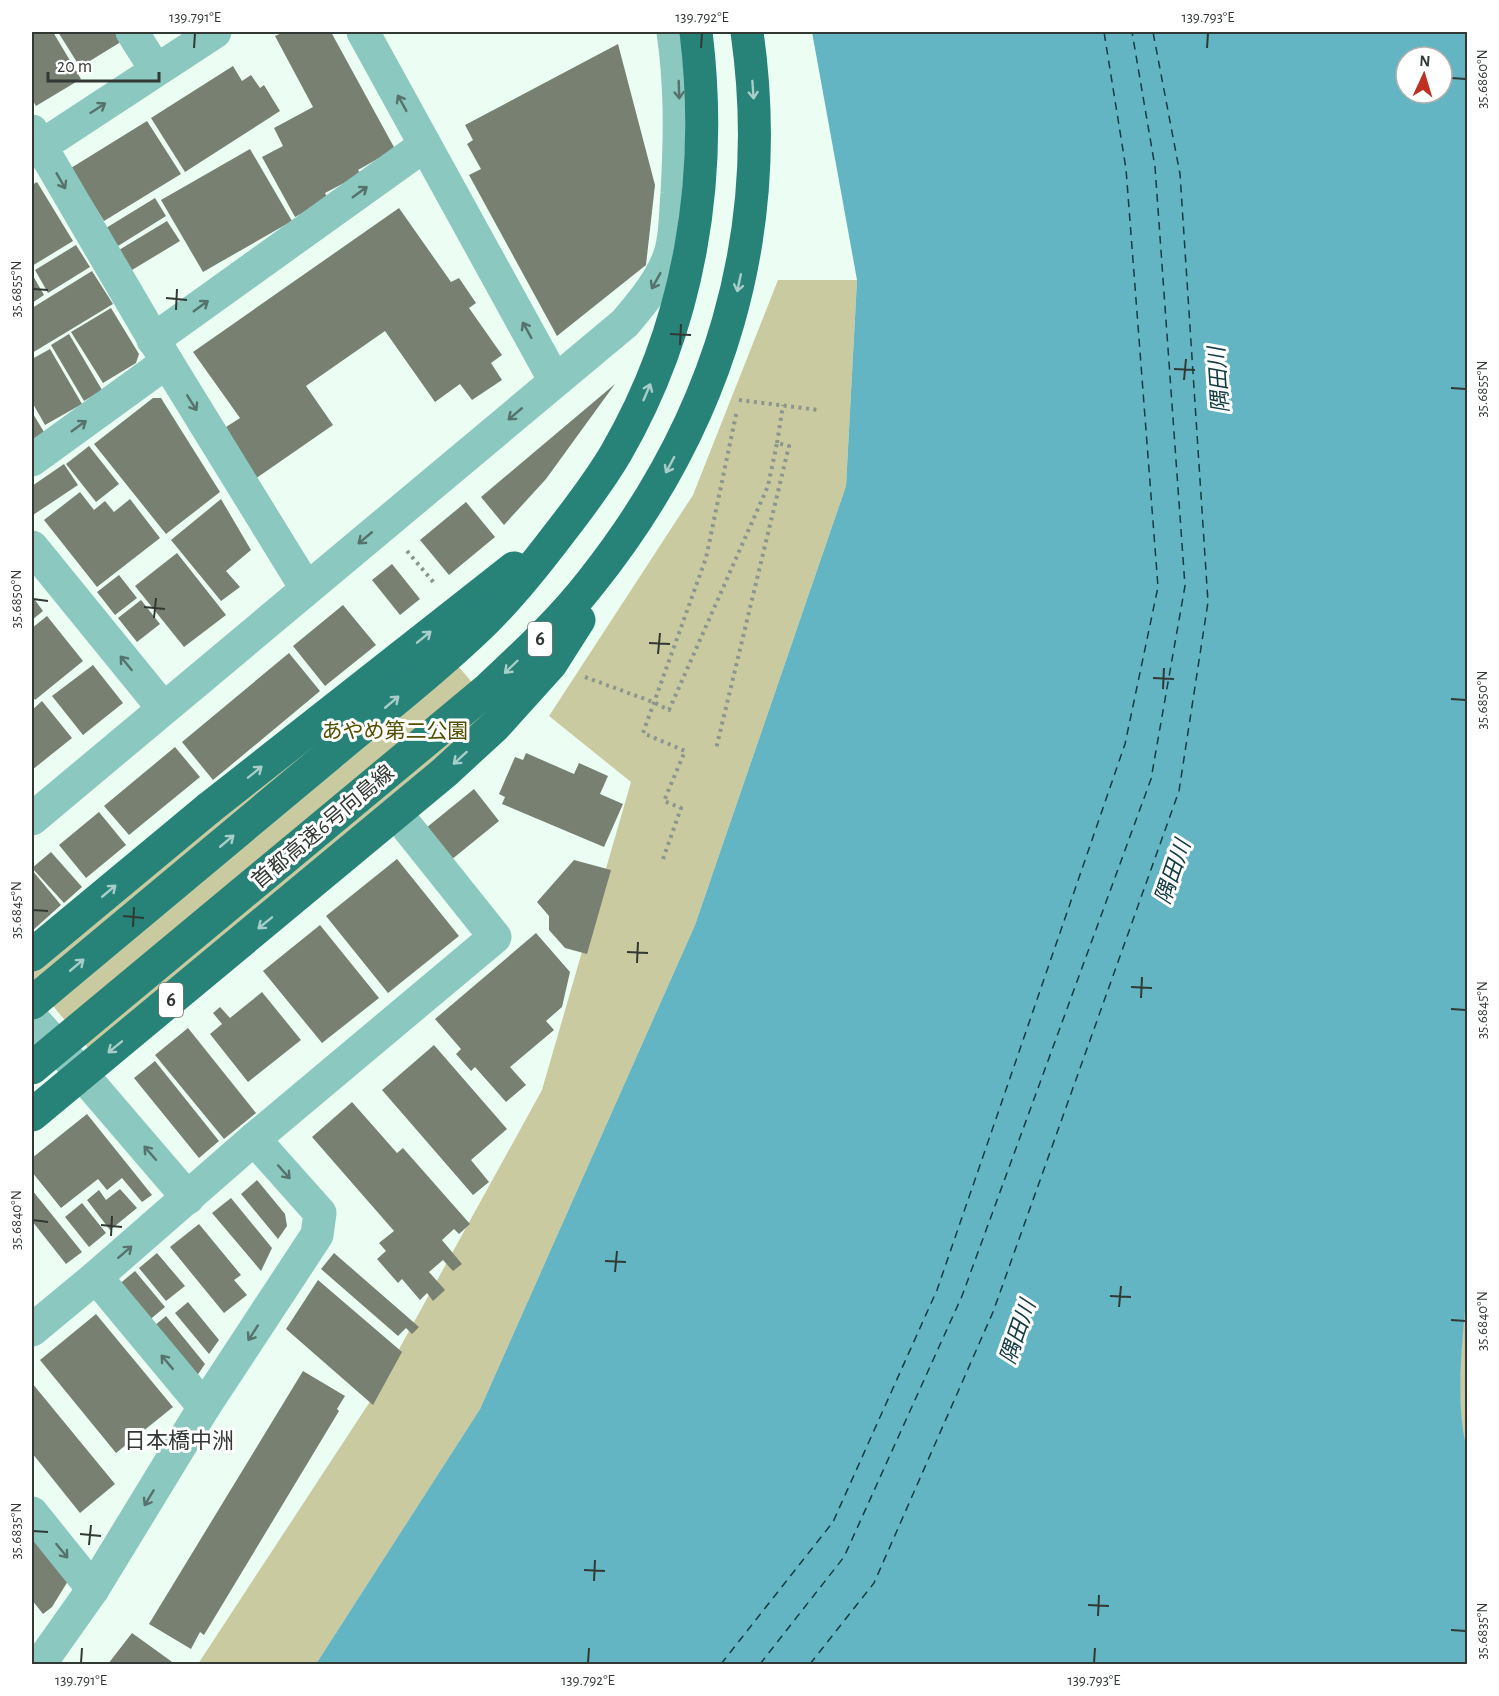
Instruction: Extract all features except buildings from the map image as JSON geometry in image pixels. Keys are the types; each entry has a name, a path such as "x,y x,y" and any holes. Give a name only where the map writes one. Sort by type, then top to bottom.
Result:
{"highway":[{"path":"32,1003 250,822 485,621 512,592 581,506 616,453 640,409 659,364 686,276 698,210 702,162 703,114 696,32"},
{"name":"首都高速6号向島線","path":"32,1068 488,689 553,625 591,583 632,527 688,430 725,334 739,284 754,167 754,114 747,32"},
{"path":"32,955 209,808 537,550 581,506"},
{"name":"6","path":"32,1115 445,772 495,726 551,664 587,608 632,527"}],"street":[{"path":"132,32 156,70"},
{"path":"215,32 35,143 306,588"},
{"path":"363,32 555,381"},
{"path":"32,819 625,323 649,294 668,260 675,225 680,129 678,65 673,32"},
{"path":"32,460 160,351 425,145"},
{"path":"32,548 163,708"},
{"path":"32,1330 254,1139 495,937 408,828"},
{"path":"32,1018 188,1198"},
{"path":"40,1665 93,1589 204,1407 317,1235 320,1213 254,1139"},
{"path":"96,1277 204,1407"},
{"path":"32,1513 93,1589"}],"path":[{"path":"663,859 681,808 664,801 684,751 643,733 706,558 741,393"},
{"path":"740,400 819,410"},
{"path":"551,664 669,710 768,486 783,405"},
{"path":"716,749 789,446 777,443"},
{"path":"403,547 441,591"}],"green space":[{"path":"778,280 857,280 846,486 695,925 480,1409 316,1664 198,1664 371,1400 542,1090 631,782 549,716 693,495"},
{"name":"あやめ第二公園","path":"423,625 505,721 99,1061 32,981 32,954"},
{"path":"1467,1277 1467,1453 1463,1433 1460,1389"}],"water":[{"name":"隅田川","path":"812,32 1467,32 1468,1277 1460,1389 1468,1453 1467,1664 316,1664 480,1409 695,925 846,486 857,280"}],"ferry route":[{"path":"721,1664 833,1522 937,1290 1125,744 1158,587 1126,169 1104,32"},
{"path":"760,1664 844,1557 962,1296 1151,779 1185,586 1155,167 1132,32"},
{"path":"810,1664 874,1583 993,1312 1179,791 1208,602 1180,174 1153,32"}],"district":[{"name":"日本橋中洲","path":"179,1441"}]}
